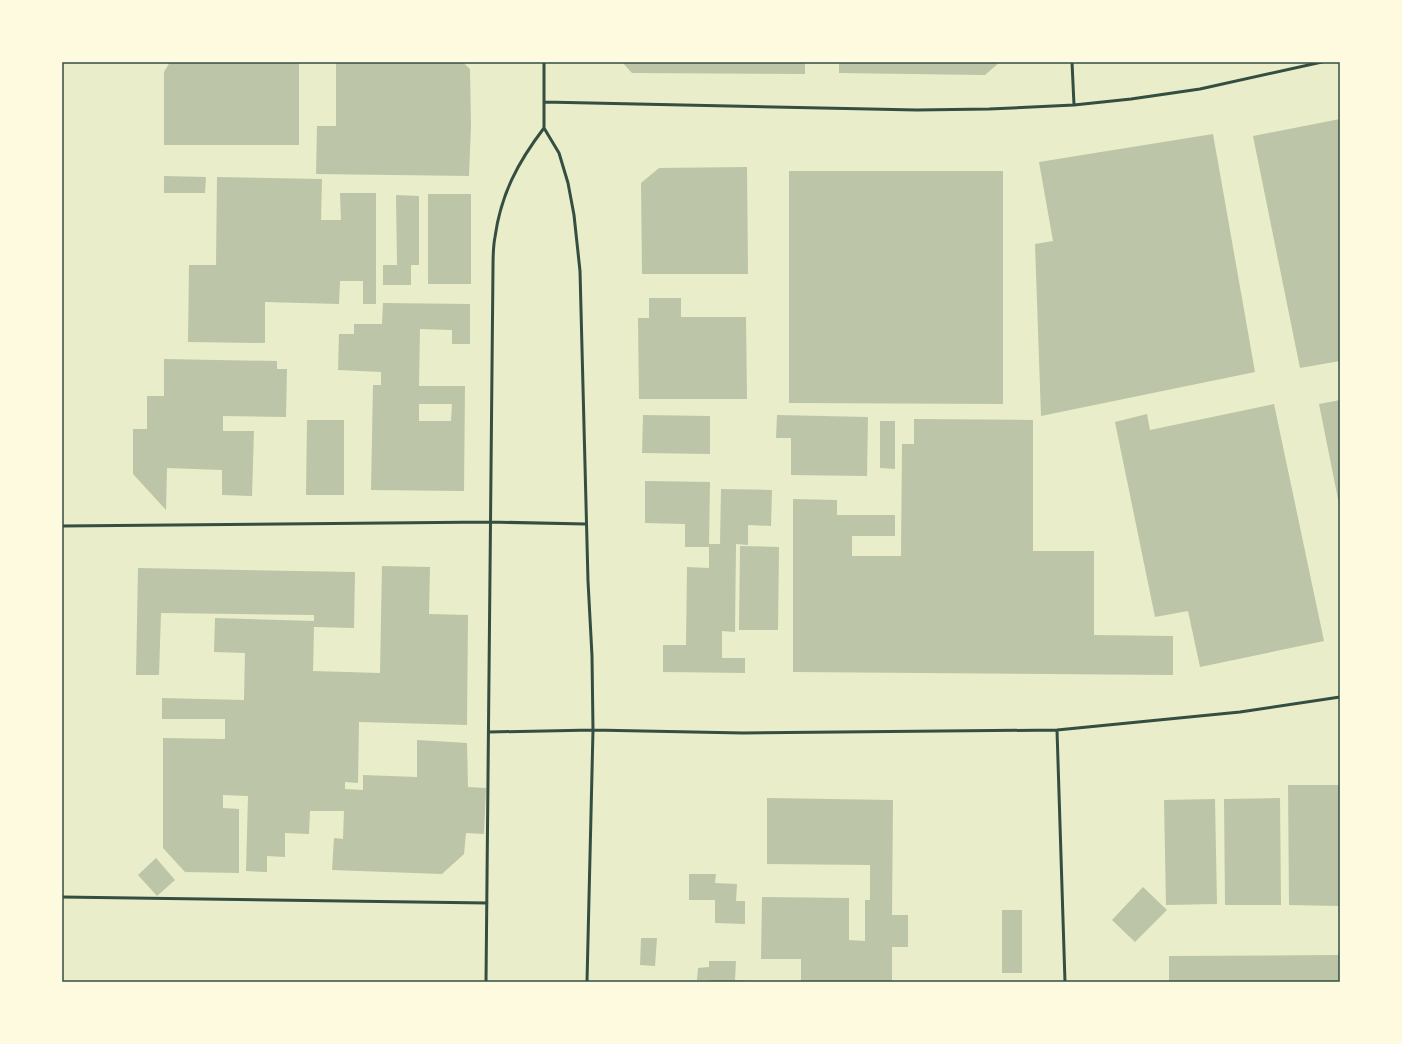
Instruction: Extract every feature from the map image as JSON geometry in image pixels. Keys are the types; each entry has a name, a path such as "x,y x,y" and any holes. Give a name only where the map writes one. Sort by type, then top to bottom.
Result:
{"lane":[{"path":"544,62 544,128 559,152 574,214 578,246 585,426 586,524 592,656 593,730 587,982"},
{"path":"1072,62 1074,105"},
{"path":"544,102 917,110 989,109 1074,105 1200,89 1322,62"},
{"path":"486,982 493,268 495,237 501,207 511,179 526,152 544,128"},
{"path":"62,526 490,522 586,524"},
{"path":"489,732 593,730 743,733 1057,730 1240,712 1340,697"},
{"path":"1057,730 1065,982"},
{"path":"62,897 487,904"}],"building":[{"path":"170,62 299,62 299,145 164,145 164,72"},
{"path":"336,62 463,62 470,69 471,126 469,176 316,174 317,126 336,126"},
{"path":"622,62 805,62 805,74 632,73"},
{"path":"839,62 1000,62 985,75 839,73"},
{"path":"1340,119 1340,361 1300,368 1253,136"},
{"path":"1213,134 1255,372 1041,416 1035,244 1053,241 1039,162"},
{"path":"747,167 748,274 642,274 641,183 659,168"},
{"path":"789,171 1003,171 1003,404 789,403"},
{"path":"164,176 206,177 205,193 164,193"},
{"path":"217,177 322,179 321,220 341,220 340,193 376,193 376,304 363,304 363,281 340,281 339,304 265,302 265,343 188,342 189,265 216,265"},
{"path":"428,194 471,194 471,284 428,284"},
{"path":"396,195 419,196 419,265 411,265 411,285 383,285 383,265 397,265"},
{"path":"649,298 681,298 681,317 746,317 747,399 639,399 638,318 649,318"},
{"path":"383,303 470,304 470,344 452,344 452,330 420,329 419,386 465,386 464,491 371,490 373,385 381,385 381,372 338,370 339,334 354,334 354,324 382,324","holes":["419,404 452,404 451,421 419,421"]},
{"path":"164,359 277,361 277,369 287,369 286,417 223,416 223,431 254,431 252,496 222,495 222,470 167,468 166,510 133,474 133,429 147,429 147,396 164,396"},
{"path":"1340,400 1340,503 1339,504 1319,404"},
{"path":"1274,404 1324,641 1200,667 1188,611 1155,617 1115,422 1147,414 1150,430"},
{"path":"643,415 710,416 710,454 642,453"},
{"path":"777,415 868,417 867,476 791,475 791,438 776,438"},
{"path":"914,419 1033,420 1033,551 1094,551 1094,635 1173,636 1173,675 793,672 793,499 837,500 837,515 895,515 895,536 852,536 852,556 901,556 902,444 914,444"},
{"path":"307,420 344,420 344,495 306,495"},
{"path":"880,421 895,421 895,469 880,468"},
{"path":"645,481 710,482 709,544 720,544 721,489 772,490 771,526 748,525 748,545 736,544 735,632 722,631 722,658 745,658 745,673 663,672 663,645 686,645 687,567 709,568 709,547 685,547 685,524 645,523"},
{"path":"740,546 779,547 778,630 739,630"},
{"path":"382,566 430,567 429,614 468,615 467,725 359,722 358,783 345,782 345,789 363,790 363,775 417,777 417,740 467,743 468,787 486,788 484,834 466,833 464,854 442,874 332,870 334,838 343,839 344,811 310,811 309,834 285,833 285,857 267,856 267,872 246,871 248,796 223,795 223,808 239,809 239,873 185,872 163,848 163,738 225,739 225,719 162,719 162,698 244,700 245,653 214,652 215,618 314,621 314,615 161,613 159,675 136,675 138,568 355,572 354,628 314,627 313,671 380,673"},
{"path":"1288,785 1340,785 1340,906 1289,905"},
{"path":"767,798 893,800 892,915 908,915 908,947 892,947 892,982 801,982 801,959 761,959 762,897 849,898 849,940 865,941 865,900 870,900 870,865 767,864"},
{"path":"1280,798 1281,905 1225,905 1224,799"},
{"path":"1215,799 1217,904 1166,905 1164,800"},
{"path":"156,858 175,880 157,896 138,875"},
{"path":"689,874 716,874 715,883 737,884 736,901 745,901 745,924 715,923 715,900 689,900"},
{"path":"1143,887 1167,910 1135,942 1112,920"},
{"path":"1002,910 1022,910 1022,973 1002,973"},
{"path":"641,938 657,938 655,966 640,965"},
{"path":"1340,955 1340,982 1169,982 1169,956"},
{"path":"709,961 736,961 735,980 751,982 709,982 709,980 697,980 698,968 709,967"}]}
